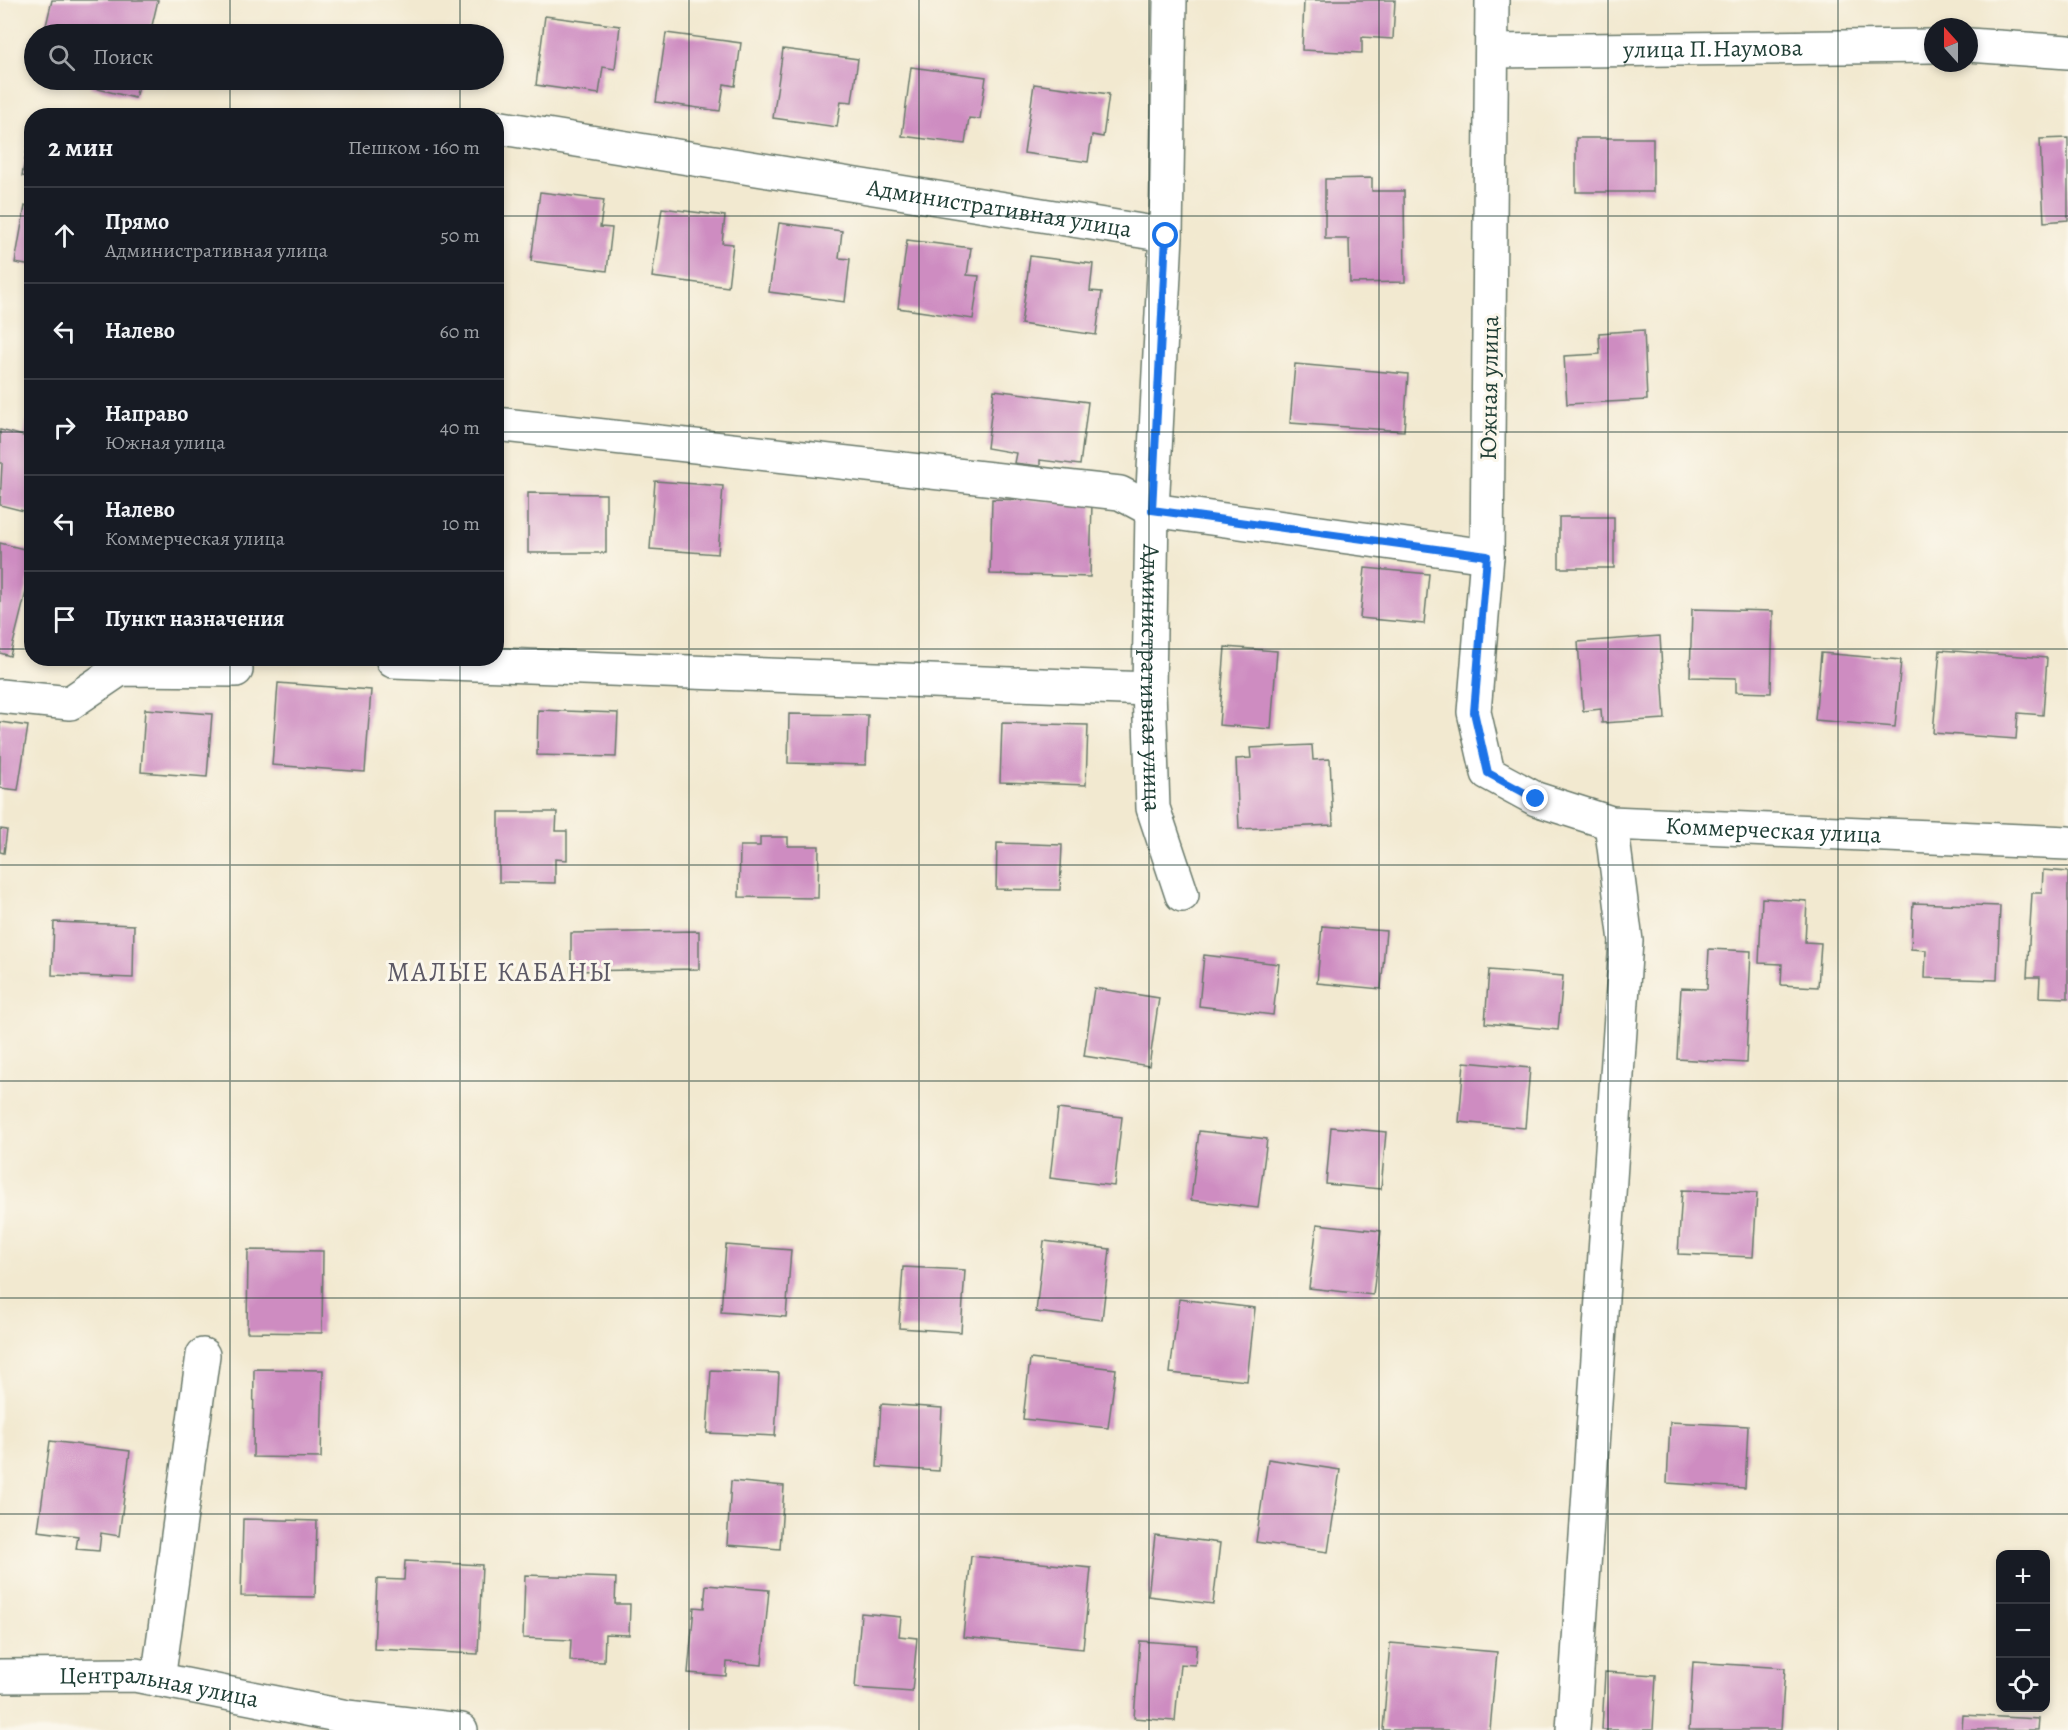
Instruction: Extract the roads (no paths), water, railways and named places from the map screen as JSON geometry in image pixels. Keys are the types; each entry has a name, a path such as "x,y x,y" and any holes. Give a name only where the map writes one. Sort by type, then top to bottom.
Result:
{"street":[{"path":"1166,236 1170,0"},
{"name":"Южная улица","path":"1488,773 1474,712 1487,556 1492,0"},
{"name":"улица П.Наумова","path":"1493,51 1924,46"},
{"path":"1978,46 2068,52"},
{"name":"Административная улица","path":"504,128 1166,236 1152,510 1149,689 1153,808 1182,895"},
{"path":"504,425 1120,493 1152,510 1487,556"},
{"path":"504,665 1149,689"},
{"path":"0,696 70,703 120,669 237,670"},
{"name":"Коммерческая улица","path":"1488,773 1536,799 1611,823 2068,843"},
{"path":"1573,1730 1626,941 1611,823"},
{"path":"158,1680 203,1355"},
{"name":"Центральная улица","path":"0,1676 135,1675 346,1724 461,1730"}],"district":[{"name":"МАЛЫЕ КАБАНЫ","path":"500,972"}]}
